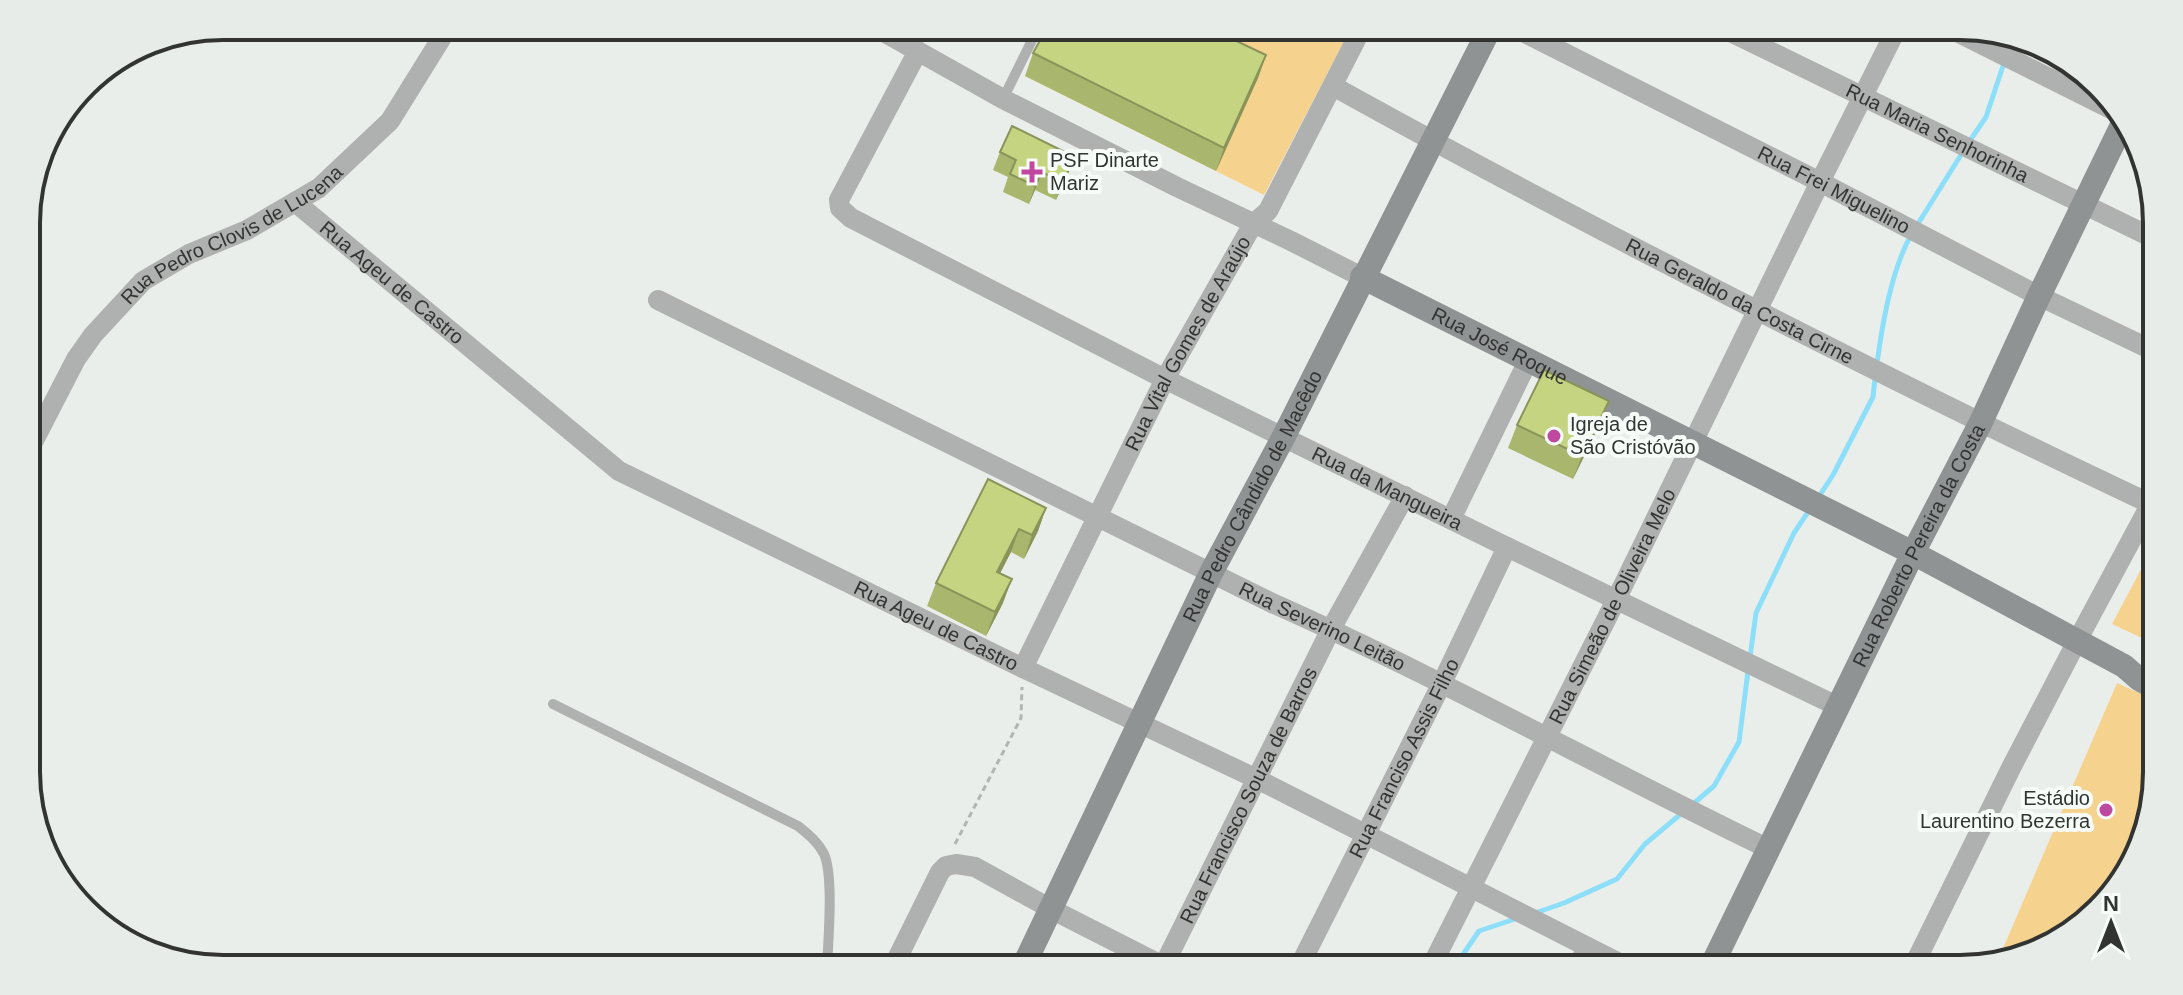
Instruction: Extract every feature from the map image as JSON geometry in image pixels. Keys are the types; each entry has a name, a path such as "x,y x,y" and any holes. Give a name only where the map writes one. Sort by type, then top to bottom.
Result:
{"street":[{"name":"Rua Pedro Clovis de Lucena","path":"40,429 76,359 93,335 143,281 189,254 247,230 319,188 390,121 440,40"},
{"name":"Rua José Roque","path":"914,40 1003,99 1913,553 2124,666 2143,681"},
{"name":"Rua da Mangueira","path":"914,40 839,200 840,208 851,218 1165,379 1839,707"},
{"name":"Rua Vital Gomes de Araújo","path":"1023,668 1165,379 1253,224 1268,211 1356,40"},
{"name":"Rua Pedro Cândido de Macêdo","path":"1029,955 1211,573 1284,436 1484,40"},
{"name":"Rua Frei Miguelino","path":"1539,40 2039,296 2143,346"},
{"name":"Rua Maria Senhorinha","path":"1747,40 2143,233"},
{"name":"Rua Simeão de Oliveira Melo","path":"1437,955 1617,598 1891,40"},
{"path":"1974,40 2095,101"},
{"name":"Rua Geraldo da Costa Cirne","path":"1333,86 1757,311 1980,424 2143,494"},
{"name":"Rua Roberto Pereira da Costa","path":"1717,955 1913,553 1980,424 2118,133"},
{"name":"Rua Ageu de Castro","path":"295,202 619,471 1257,779 1603,955"},
{"name":"Rua Severino Leitão","path":"658,300 1331,629 1769,849"},
{"path":"1451,519 1528,361"},
{"name":"Rua Francisco Souza de Barros","path":"1171,955 1331,629 1405,496"},
{"path":"1919,955 2077,641 2143,519"},
{"name":"Rua Franciso Assis Filho","path":"1305,955 1507,547"},
{"name":"Rua José Roque","path":"2124,666 2143,668"},
{"path":"899,955 940,872 946,866 956,864 975,867 1140,955"},
{"path":"1583,955 1587,947"}],"lane":[{"path":"1003,99 1032,40"},
{"path":"553,704 798,826 813,838 824,854 829,873 827,955"}],"path":[{"path":"940,872 1021,718 1023,668"}],"shaded area":[{"path":"1044,40 1345,40 1264,195 1025,76"},
{"path":"2143,566 2143,638 2112,624"},
{"name":"Estádio Laurentino Bezerra","path":"2117,683 2143,695 2143,784 2129,842 2105,883 2071,883 2071,917 2041,936 2003,949"}],"building":[{"path":"1040,40 1234,40 1266,55 1224,148 1033,53"},
{"path":"1012,126 1075,157 1062,182 1042,172 1035,186 1010,174 1016,160 1000,152"},
{"path":"1544,370 1609,401 1582,456 1517,425"},
{"path":"988,479 1046,508 1032,535 1019,529 997,572 1012,579 995,612 936,583"}],"waterway":[{"path":"1969,142 1986,117 2005,60"},
{"path":"1916,227 1964,150"},
{"path":"1877,364 1893,280 1911,235"},
{"path":"1818,498 1873,397 1875,378"},
{"path":"1750,657 1756,613 1794,533 1810,509"},
{"path":"1693,804 1714,786 1739,742 1748,671"},
{"path":"1535,913 1617,879 1645,844 1682,813"},
{"path":"1463,955 1479,931 1518,918"}],"place":[{"name":"PSF Dinarte Mariz","path":"1032,172"},
{"name":"Igreja de São Cristóvão","path":"1554,436"},
{"name":"Estádio Laurentino Bezerra","path":"2106,810"}]}
